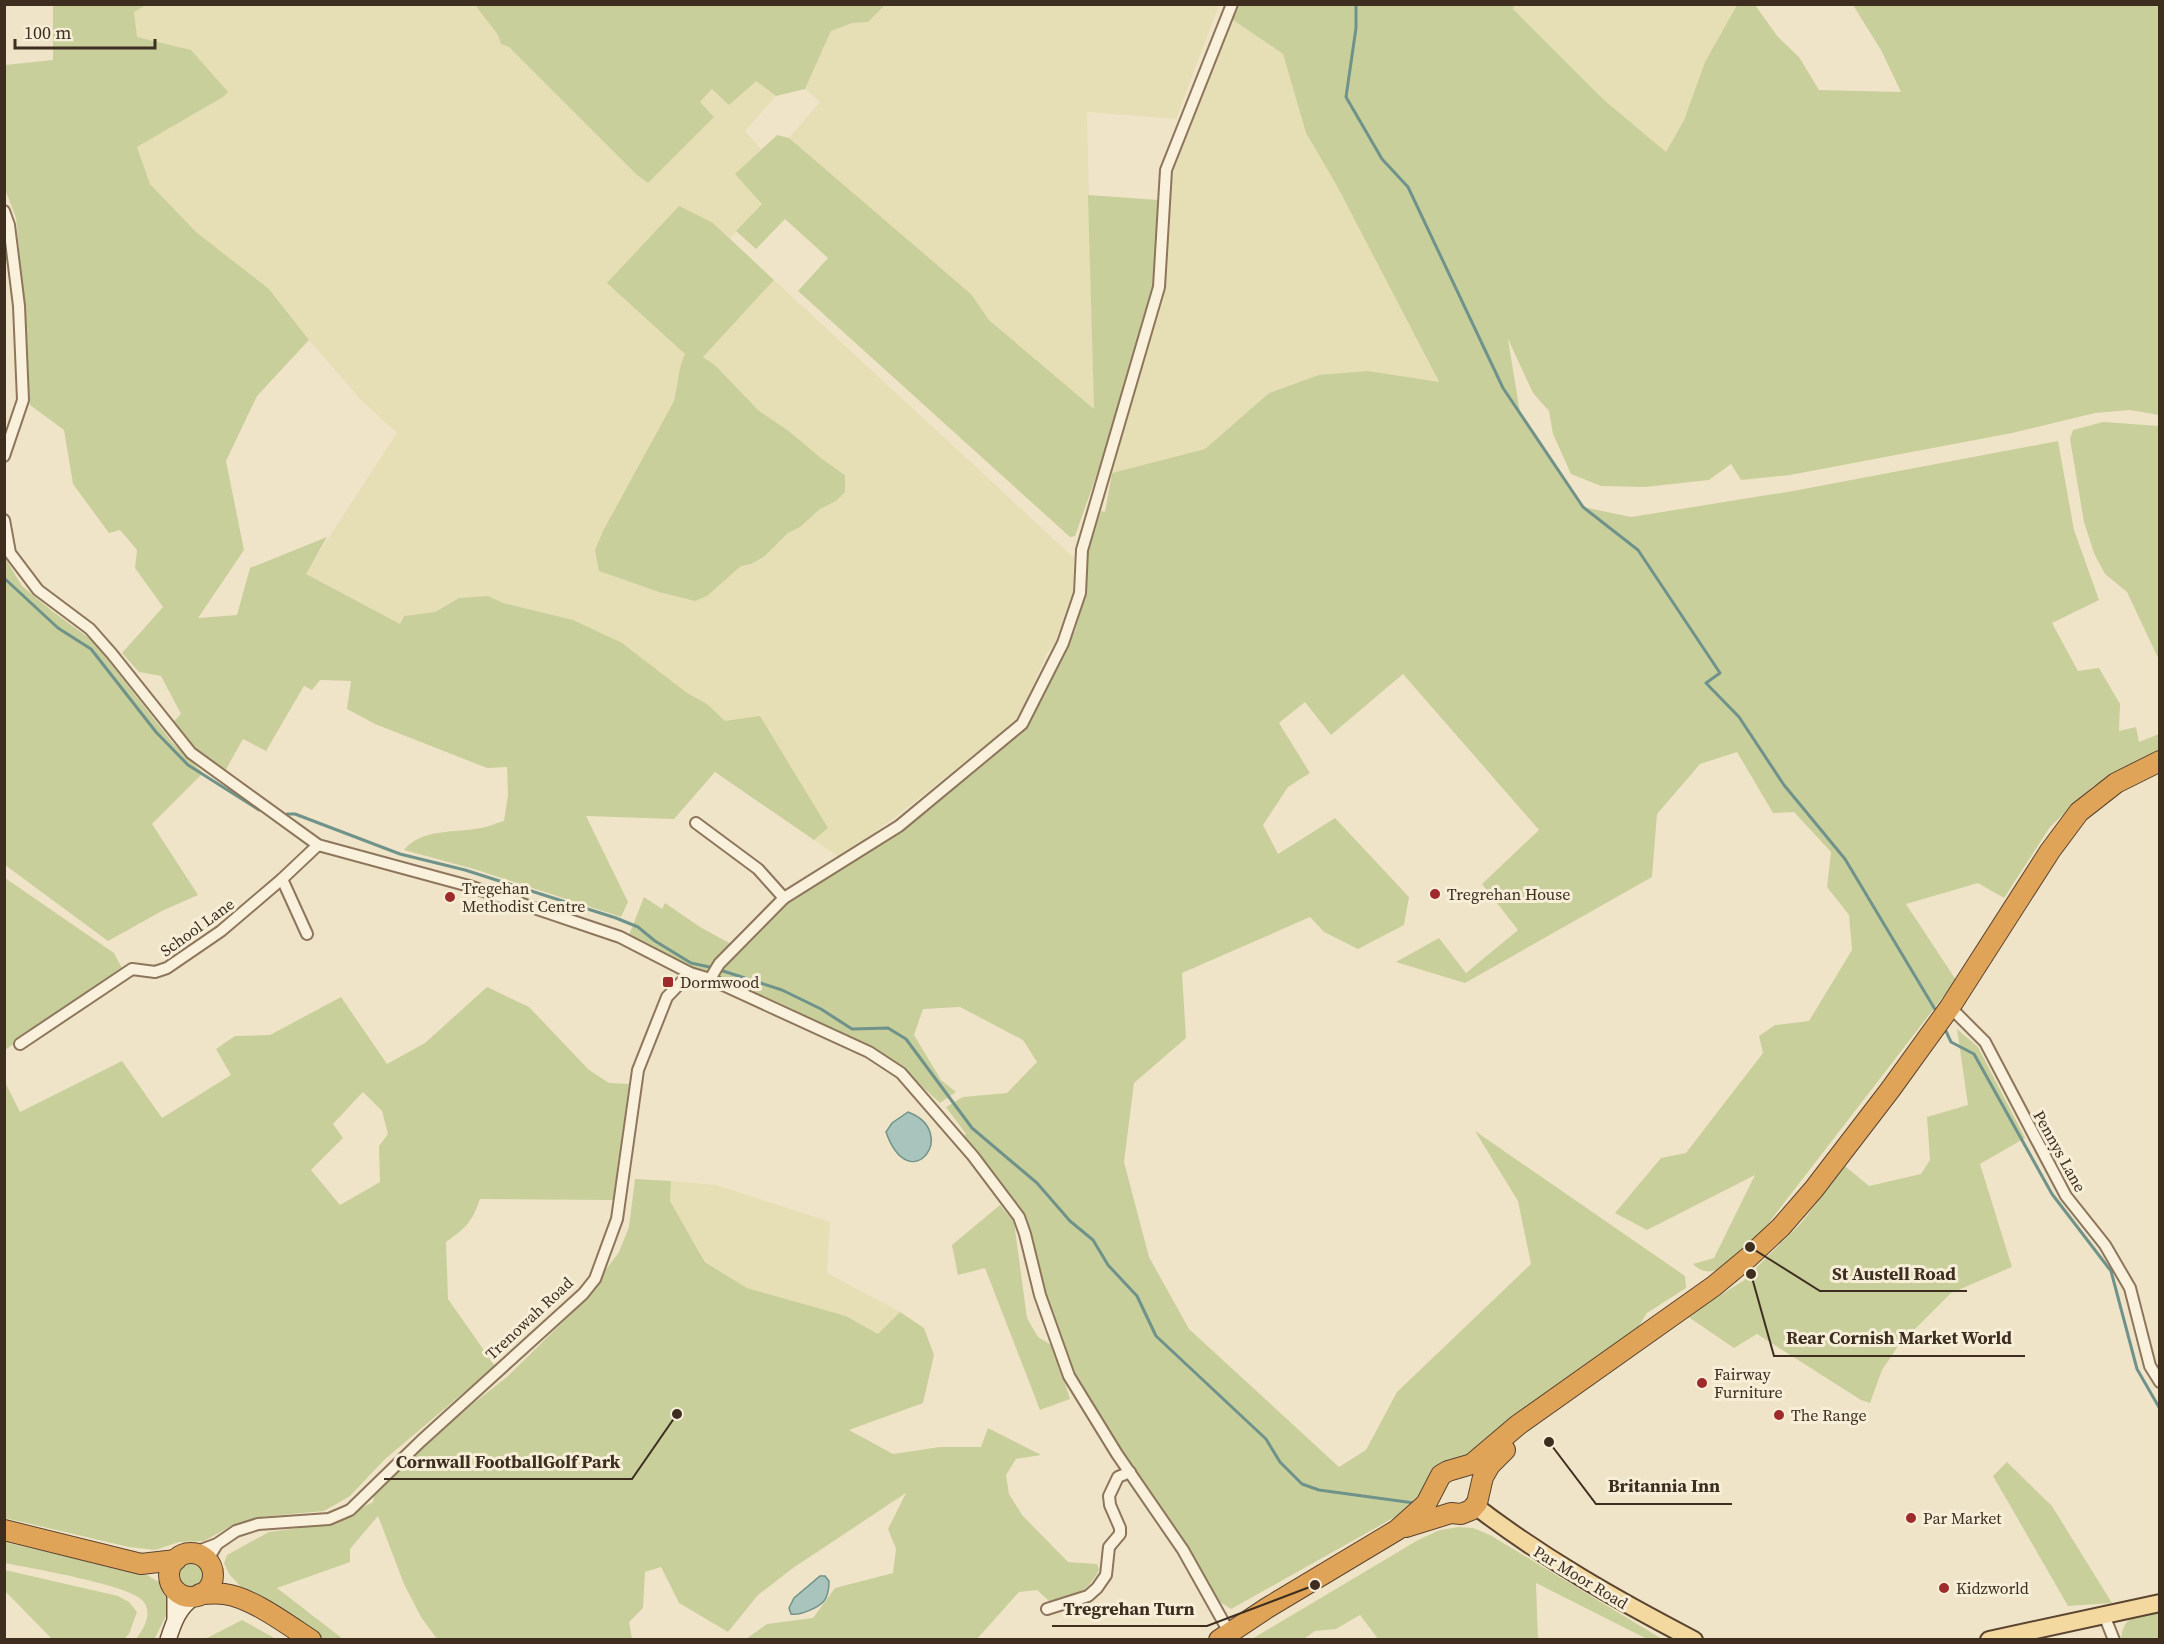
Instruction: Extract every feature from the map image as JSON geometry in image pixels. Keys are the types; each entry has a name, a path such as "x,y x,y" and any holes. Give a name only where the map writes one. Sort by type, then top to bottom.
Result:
{"highway":[{"path":"1224,1636 1397,1530 1426,1504 1442,1475 1472,1464 1518,1425 1714,1286 1749,1257 1781,1227 1844,1151 1950,1006 2050,851 2079,812 2116,783 2160,761"},
{"path":"1434,1490 1438,1504 1444,1510 1461,1514 1471,1510 1490,1465 1545,1407"},
{"path":"1455,1469 1464,1470 1477,1480 1477,1498"},
{"path":"1397,1530 1451,1513"},
{"path":"4,1530 141,1563 197,1560 213,1574 212,1582 207,1590 198,1595"},
{"path":"173,1587 170,1570 197,1560"},
{"path":"197,1560 235,1597"},
{"path":"141,1563 184,1595 223,1594 235,1597 275,1616 311,1640"}],"main road":[{"name":"Par Moor Road","path":"1477,1498 1517,1538 1581,1579 1694,1640"},
{"path":"1989,1640 2160,1604"}],"street":[{"path":"715,972 784,898 899,826 1022,724 1063,643 1080,593 1082,550 1159,287 1166,170 1232,4"},
{"path":"4,211 9,225 19,306 23,400 4,456"},
{"path":"4,520 10,553 39,590 90,629 191,753 318,845 469,886 620,937 690,973 715,972 869,1052 901,1073 959,1140 1018,1217 1025,1234 1040,1295 1069,1376 1183,1550 1224,1636"},
{"path":"696,823 758,869 784,898"},
{"name":"School Lane","path":"20,1044 132,969 156,972 167,968 221,931 318,845"},
{"path":"282,879 307,934"},
{"name":"Trenowah Road","path":"197,1560 236,1531 258,1524 329,1519 350,1509 421,1441 583,1294 595,1279 617,1220 638,1070 667,997 690,973"},
{"name":"Pennys Lane","path":"1950,1006 1985,1042 2066,1196 2105,1245 2130,1288 2150,1366 2160,1382"},
{"path":"1047,1609 1088,1596 1103,1581 1106,1575 1109,1547 1120,1534 1109,1496 1118,1477 1130,1472"},
{"path":"197,1560 210,1556 217,1544"},
{"path":"173,1587 175,1619"},
{"path":"168,1640 175,1619 187,1601 198,1595"},
{"path":"2104,1615 2114,1640"}],"shaded area":[{"path":"146,4 475,5 498,35 501,44 509,46 637,175 648,183 714,117 700,102 713,89 756,81 776,96 745,131 761,149 736,174 763,204 730,238 713,223 674,401 648,449 639,584 659,592 713,591 741,566 764,558 788,533 800,527 820,509 836,501 845,474 758,410 716,366 702,357 774,280 1074,558 1073,591 1055,643 1047,653 1018,720 890,821 839,857 814,840 828,828 707,704 488,596 459,598 435,612 404,616 400,624 305,574 397,433 363,402 309,340 269,289 196,232 150,184 137,147 223,97 191,50 136,37 134,11"},
{"path":"1515,4 1737,5 1705,62 1684,120 1666,152 1604,100 1513,9"},
{"path":"885,5 1219,5 1176,119 1087,112 1094,409 989,320 971,294 789,138 820,102 805,89 831,31 852,23 868,22"},
{"path":"1231,18 1283,54 1306,133 1337,186 1439,383 1368,371 1269,393 1205,449 1112,473 1165,286 1172,167"},
{"path":"671,1181 716,1185 830,1222 827,1273 900,1312 878,1334 846,1316 747,1288 706,1262 670,1201"}],"green space":[{"path":"53,5 146,5 134,12 137,37 191,50 228,92 137,147 150,184 196,232 269,289 309,340 257,396 226,461 244,550 198,618 237,615 250,568 327,537 306,574 400,624 404,616 435,612 459,598 488,596 503,603 573,620 622,643 687,693 707,704 725,721 760,716 828,828 814,840 715,772 674,819 586,816 628,902 621,917 474,869 404,850 411,843 429,835 484,827 504,821 508,795 507,767 487,768 375,724 347,709 351,681 320,680 312,690 304,686 266,751 243,739 225,771 193,748 173,722 181,714 161,676 139,672 122,653 163,607 135,568 137,550 120,530 109,533 73,484 64,430 30,405 16,218 5,189 5,65 53,60"},
{"path":"475,5 885,5 868,22 852,23 831,31 805,89 776,96 756,81 729,105 712,89 700,102 714,117 648,183 637,175 509,47 501,44 498,35"},
{"path":"1232,5 1515,5 1513,9 1604,100 1666,152 1684,120 1705,62 1737,5 1755,5 1778,37 1799,57 1819,90 1901,92 1881,50 1853,5 2159,5 2159,415 2130,410 2095,413 2012,433 1790,475 1741,480 1731,464 1709,480 1645,487 1601,486 1571,474 1553,434 1549,411 1533,393 1508,339 1520,413 1583,507 1631,517 1793,491 2058,441 2074,530 2099,600 2052,623 2078,671 2099,668 2120,704 2119,731 2136,727 2139,742 2159,734 2159,752 2093,786 2050,827 2004,898 1978,883 1906,904 1956,980 1767,1225 1730,1262 1713,1271 1705,1271 1693,1264 1714,1258 1755,1175 1647,1230 1615,1213 1661,1158 1686,1153 1763,1053 1759,1036 1775,1025 1809,1021 1852,950 1849,915 1827,887 1831,852 1794,812 1773,813 1737,752 1700,764 1657,814 1652,877 1465,983 1396,962 1439,938 1466,973 1518,930 1482,884 1539,830 1403,674 1331,735 1305,702 1279,723 1310,773 1288,787 1263,825 1278,854 1335,818 1409,897 1404,925 1358,949 1324,932 1310,917 1182,973 1186,1038 1134,1083 1124,1162 1149,1257 1189,1329 1339,1467 1366,1450 1397,1392 1531,1264 1518,1201 1475,1131 1685,1276 1686,1288 1647,1313 1639,1326 1522,1412 1481,1448 1436,1469 1427,1480 1418,1498 1404,1512 1231,1609 1220,1602 1183,1550 1069,1376 1019,1217 959,1140 966,1134 946,1107 963,1097 1007,1093 1037,1062 1023,1040 960,1007 923,1009 914,1035 941,1080 956,1092 940,1103 903,1069 718,975 784,906 899,826 1025,726 1075,631 1083,605 1084,563 1101,511 1105,512 1112,473 1205,449 1269,393 1319,375 1368,371 1439,382 1337,186 1306,133 1283,54 1226,15"},
{"path":"777,135 789,138 971,294 989,320 1094,409 1088,195 1158,200 1156,286 1114,426 1075,536 1070,537 798,291 828,258 785,219 756,249 736,231 762,204 735,174"},
{"path":"679,206 713,223 774,280 703,357 716,366 758,410 845,475 845,492 836,501 820,509 800,527 788,533 764,557 741,566 707,596 695,601 659,592 599,571 595,550 603,531 674,401 679,371 685,354 607,283"},
{"path":"2103,422 2159,426 2159,660 2127,592 2105,574 2094,553 2084,522 2070,439 2073,430"},
{"path":"5,558 22,586 93,641 172,742 203,773 152,824 198,895 162,911 108,941 5,865"},
{"path":"5,878 114,953 123,970 5,1050"},
{"path":"644,897 662,909 665,903 700,927 731,944 705,972 682,964 655,947 629,935"},
{"path":"487,987 529,1007 589,1070 609,1083 629,1084 613,1200 480,1199 468,1224 446,1242 448,1299 495,1366 384,1460 350,1496 324,1511 259,1517 233,1525 204,1541 179,1542 155,1550 129,1547 5,1518 5,1082 20,1112 122,1061 162,1118 231,1075 216,1049 235,1036 270,1035 341,997 387,1064 425,1043","holes":["363,1092 382,1111 388,1134 379,1146 380,1182 340,1205 311,1170 343,1138 333,1124"]},
{"path":"1957,1029 1978,1047 2025,1138 1980,1164 2012,1267 1951,1293 1898,1346 1882,1370 1870,1403 1861,1400 1757,1334 1734,1348 1687,1316 1743,1281 1802,1222 1845,1166 1869,1186 1921,1174 1930,1160 1927,1117 1968,1105"},
{"path":"635,1179 671,1181 670,1201 705,1262 747,1288 846,1316 878,1334 900,1312 924,1328 934,1355 923,1403 849,1430 893,1454 940,1447 981,1447 988,1428 1041,1455 1016,1459 1006,1475 1009,1494 1022,1515 1068,1562 1097,1564 1099,1570 1089,1585 1079,1593 1049,1601 1037,1590 1019,1592 977,1639 746,1639 767,1624 813,1618 835,1588 893,1573 896,1549 888,1529 906,1493 793,1568 758,1595 728,1632 679,1603 661,1567 645,1572 643,1608 629,1622 632,1639 437,1639 421,1617 404,1584 378,1516 350,1549 350,1562 277,1588 343,1639 322,1640 241,1587 229,1574 224,1563 227,1555 269,1532 330,1524 373,1502 374,1495 447,1424 507,1377 578,1307 619,1252 629,1227"},
{"path":"1000,1205 1014,1222 1027,1318 1038,1337 1053,1346 1070,1399 1040,1410 985,1268 958,1275 952,1245"},
{"path":"2007,1462 2052,1506 2112,1603 2068,1606 1993,1476"},
{"path":"1459,1527 1473,1528 1490,1535 1662,1639 1647,1639 1536,1583 1538,1639 1378,1639 1360,1615 1336,1629 1315,1631 1304,1639 1252,1639 1418,1540 1440,1530"},
{"path":"4,1542 142,1572 162,1584 171,1596 168,1612 156,1636 154,1639 136,1639 144,1626 147,1611 143,1601 135,1595 100,1583 5,1563"},
{"path":"190,1561 200,1565 204,1575 200,1585 190,1589 180,1585 176,1575 180,1565"},
{"path":"5,1570 118,1596 129,1602 137,1612 129,1634 124,1639 52,1639 5,1591"},
{"path":"2159,1610 2159,1639 2121,1640 2122,1631 2129,1620"},
{"path":"242,1620 276,1639 205,1639"}],"water":[{"path":"908,1112 923,1121 930,1133 931,1145 926,1155 917,1161 907,1160 896,1151 886,1132 892,1123"},
{"path":"820,1576 825,1576 829,1581 824,1601 808,1611 791,1614 789,1608 794,1598"}],"waterway":[{"path":"1356,4 1356,28 1346,97 1382,159 1408,187 1503,388 1583,507 1638,550 1720,673 1706,683 1739,717 1784,785 1845,859 1936,1011"},
{"path":"4,578 58,628 91,649 156,732 188,765 259,810"},
{"path":"287,814 295,814 400,854 465,870 616,918 638,927 655,941 691,963 714,968"},
{"path":"720,970 782,990 821,1009 852,1029 888,1028 906,1039 972,1128 1037,1183 1070,1221 1093,1240 1108,1265 1137,1296 1156,1336 1266,1439 1280,1462 1302,1484 1319,1490 1414,1503"},
{"path":"1945,1029 1951,1042 1974,1054 2052,1194 2111,1271 2137,1369 2160,1409"}],"place":[{"name":"Tregrehan House","path":"1435,894"},
{"name":"Tregehan Methodist Centre","path":"450,897"},
{"name":"Dormwood","path":"668,982"},
{"name":"St Austell Road","path":"1750,1247"},
{"name":"Rear Cornish Market World","path":"1751,1274"},
{"name":"Fairway Furniture","path":"1702,1383"},
{"name":"Cornwall FootballGolf Park","path":"677,1414"},
{"name":"The Range","path":"1779,1415"},
{"name":"Britannia Inn","path":"1549,1442"},
{"name":"Par Market","path":"1911,1518"},
{"name":"Tregrehan Turn","path":"1315,1585"},
{"name":"Kidzworld","path":"1944,1588"}]}
